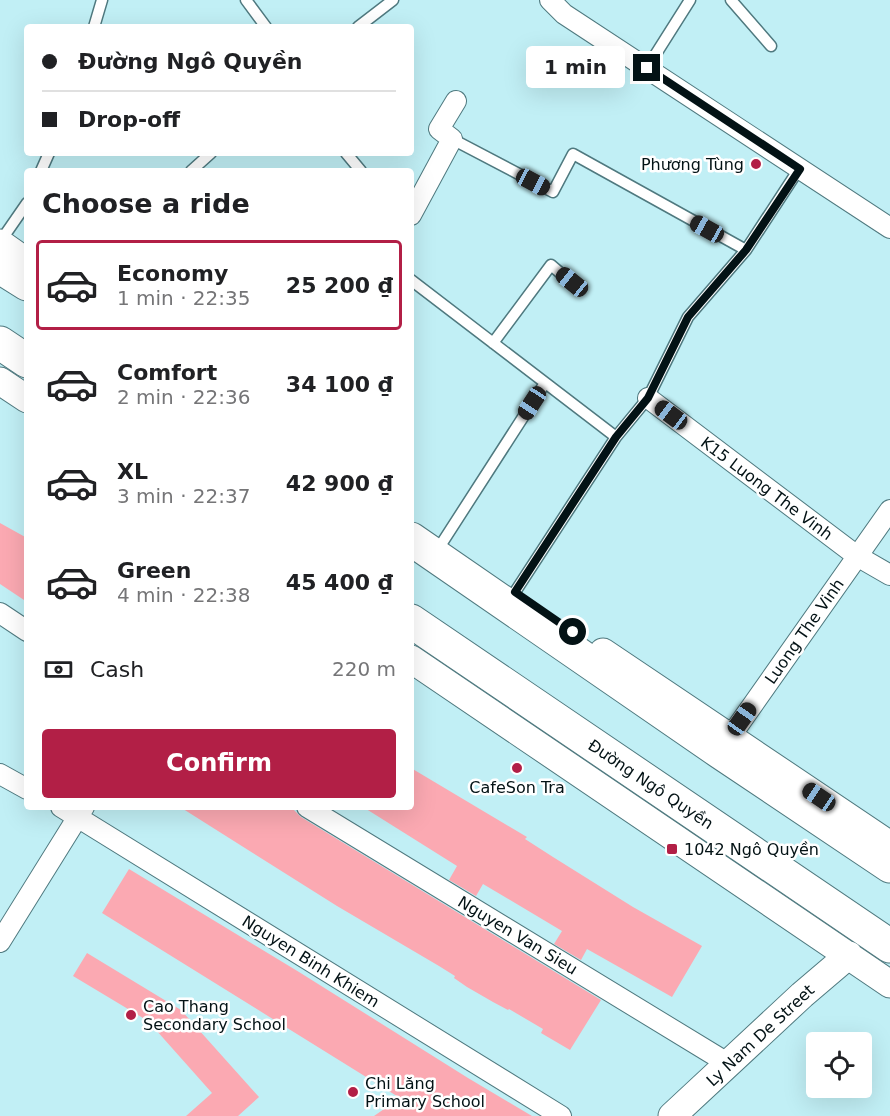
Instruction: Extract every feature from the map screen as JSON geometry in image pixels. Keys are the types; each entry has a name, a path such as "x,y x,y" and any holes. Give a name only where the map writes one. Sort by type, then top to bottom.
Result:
{"highway":[{"path":"0,267 24,282"},
{"path":"0,343 24,359"},
{"path":"427,541 725,744 890,866"},
{"name":"Đường Ngô Quyền","path":"414,623 890,946"}],"street":[{"path":"550,0 564,14 890,228"},
{"path":"414,208 453,139 439,129 456,101"},
{"path":"0,243 24,260"},
{"path":"0,381 24,397"},
{"name":"K15 Luong The Vinh","path":"648,398 857,556 890,575"},
{"name":"Luong The Vinh","path":"725,744 890,510"},
{"path":"414,526 427,541 515,592 725,744 890,845"},
{"path":"0,613 24,629"},
{"path":"414,661 890,984"},
{"path":"0,774 24,787"},
{"name":"Nguyen Van Sieu","path":"312,810 729,1064"},
{"path":"0,942 82,812"},
{"name":"Nguyen Binh Khiem","path":"82,812 561,1116"},
{"name":"Ly Nam De Street","path":"672,1116 802,995 849,955"}],"lane":[{"path":"95,24 102,0"},
{"path":"246,0 264,24"},
{"path":"362,24 393,0"},
{"path":"647,68 689,0"},
{"path":"731,0 771,46"},
{"path":"453,139 553,192 573,154 746,250"},
{"path":"194,168 208,156"},
{"path":"348,156 358,168"},
{"path":"515,592 616,437 648,398 688,317 746,250 800,169"},
{"path":"0,243 24,207"},
{"path":"493,343 551,265 572,282"},
{"path":"414,282 616,437"},
{"path":"427,541 546,383"}],"building":[{"path":"0,523 24,536 24,600 0,584"},
{"path":"414,770 527,837 525,839 633,907 702,946 672,997 587,949 581,960 554,944 562,931 483,884 476,896 449,880 457,866 368,810 414,810"},
{"path":"185,810 294,810 301,817 601,1000 570,1050 541,1033 543,1029 467,987 454,978 455,976 337,906"},
{"path":"129,869 532,1116 374,1116 400,1098 102,913"},
{"path":"87,953 181,1010 259,1097 238,1116 186,1116 212,1093 148,1021 73,976"}],"place":[{"name":"Phương Tùng","path":"756,164"},
{"name":"CafeSon Tra","path":"517,768"},
{"name":"1042 Ngô Quyền","path":"672,849"},
{"name":"Cao Thang Secondary School","path":"131,1015"},
{"name":"Chi Lăng Primary School","path":"353,1092"}],"route":[{"path":"573,632 515,592 616,437 648,398 688,317 746,250 800,169 647,68"}]}
